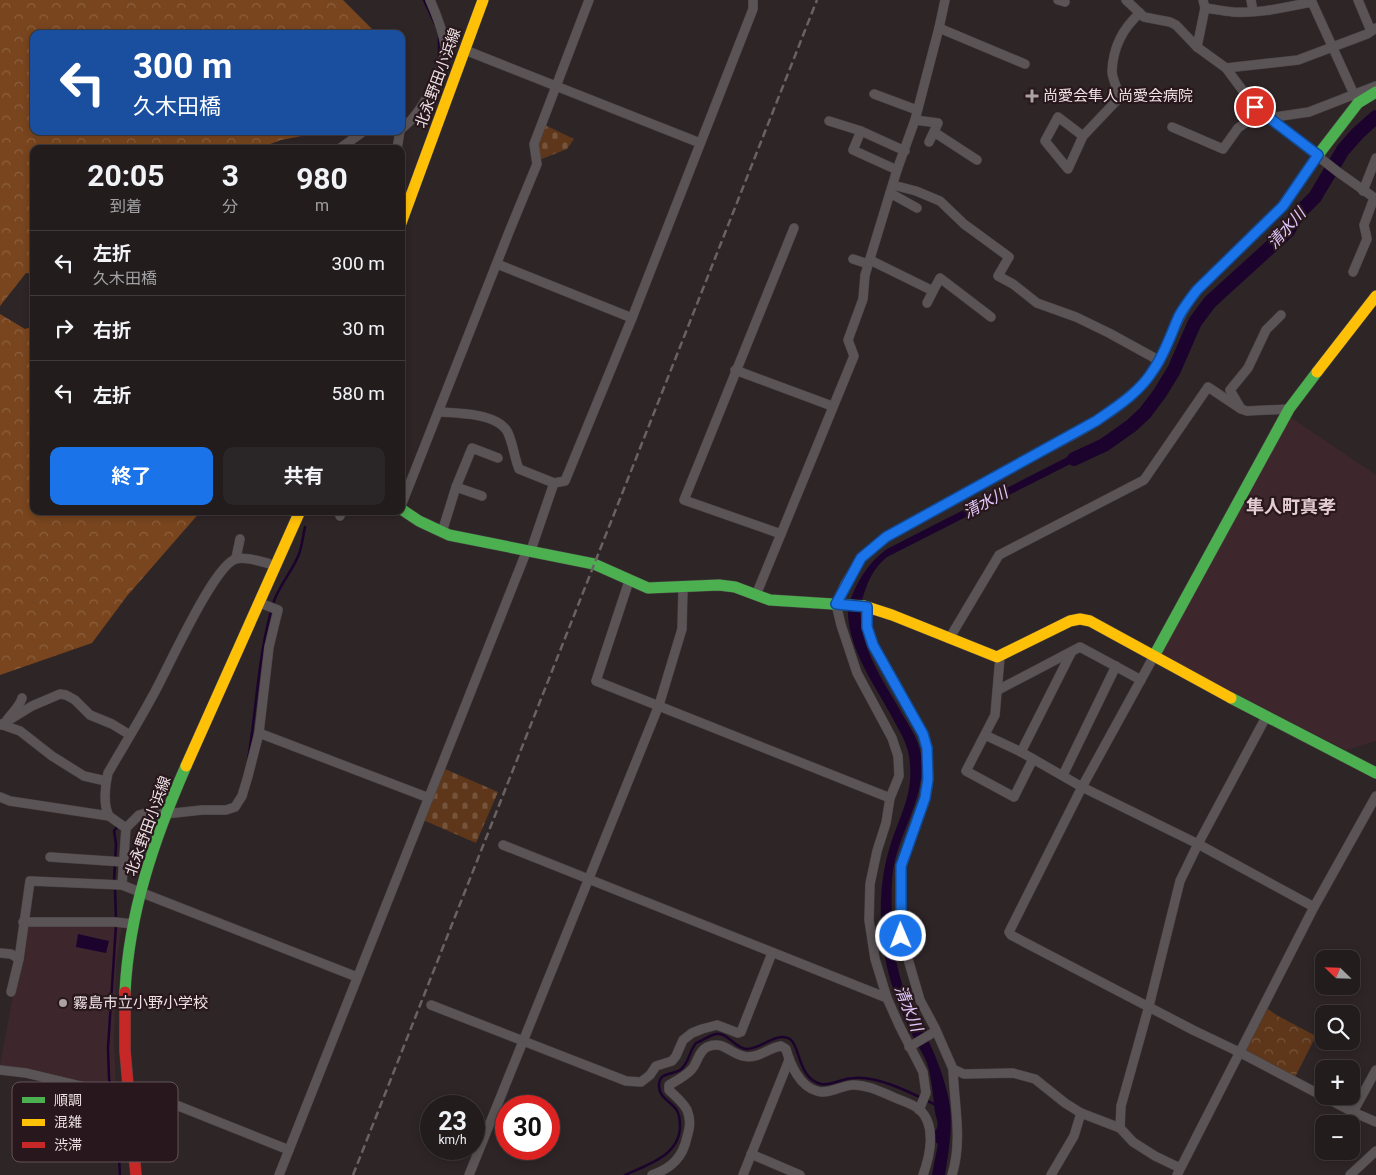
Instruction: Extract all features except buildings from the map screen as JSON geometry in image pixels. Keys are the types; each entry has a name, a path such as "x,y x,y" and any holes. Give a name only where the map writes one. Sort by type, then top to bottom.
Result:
{"street":[{"path":"405,126 431,91 437,78 445,48 430,0"},
{"name":"北永野田小浜線","path":"405,196 453,82 483,0"},
{"path":"405,498 537,164 534,144 589,0"},
{"path":"440,412 467,413 498,422 507,430 520,469 554,483 565,481 632,318 752,9 753,0"},
{"path":"756,595 854,356 848,340 863,299 865,275 891,189 915,120 945,0"},
{"path":"1126,0 1144,17 1173,23 1197,47 1226,68 1255,107 1375,199 1364,225 1367,239 1353,272"},
{"path":"1251,0 1254,11"},
{"path":"1226,68 1298,60 1332,48 1374,29 1358,0"},
{"path":"1197,47 1204,4 1234,12 1274,9 1311,1 1356,99"},
{"path":"1083,136 1058,117 1045,142 1068,169 1083,136 1120,97 1112,73 1115,53 1125,28 1140,13"},
{"path":"939,28 1025,64"},
{"path":"465,50 700,143"},
{"path":"437,78 453,82"},
{"path":"919,1110 926,1093 923,1072 909,1047 887,998 875,959 869,920 870,884 876,850 886,823 890,798 899,776 898,756 892,738 857,673 841,625 839,604 861,558 886,537 1096,421 1138,390 1160,361 1176,323 1197,290 1283,206 1345,118 1356,99 1376,86"},
{"path":"1268,118 1309,112 1376,92"},
{"path":"874,94 917,110"},
{"path":"1172,127 1223,149 1238,128 1248,121 1255,107"},
{"path":"915,120 938,123 929,142"},
{"path":"829,121 861,131 905,151"},
{"path":"861,131 853,150 897,170"},
{"path":"934,132 977,160"},
{"path":"345,145 358,135"},
{"path":"1363,191 1376,158"},
{"path":"891,189 916,191 940,201 964,224 1009,257 998,276 1013,284 1037,303 1076,317 1160,361"},
{"path":"891,189 917,208"},
{"path":"781,534 684,500 794,228"},
{"path":"853,259 869,262 933,291"},
{"path":"496,264 632,318"},
{"path":"927,303 940,278 991,317"},
{"path":"1376,296 1289,409 1082,786 1009,932 1011,935 1353,1112 1376,1122"},
{"path":"1241,409 1230,390 1248,368 1266,330 1281,315"},
{"path":"735,370 832,406"},
{"path":"949,639 999,555 1144,480 1208,387 1247,411 1289,409"},
{"path":"442,532 456,487 472,448 498,458"},
{"path":"279,1175 529,550 554,483"},
{"path":"456,487 482,496"},
{"path":"405,511 419,522 457,537 594,564 648,588 719,585 782,601 865,606 1000,657"},
{"name":"北永野田小浜線","path":"128,1082 125,1043 126,977 123,923 140,892 147,864 165,814 264,604 276,566 298,515"},
{"path":"236,558 240,539"},
{"path":"123,826 110,817 107,812 106,780 108,773 162,681 178,647 209,591 225,565 236,558 265,561 276,566"},
{"path":"629,581 596,681 890,798"},
{"path":"469,1175 659,705 682,629 683,588"},
{"path":"123,826 139,815 146,813 165,814 202,810 226,810 235,807 242,796 259,733 269,647 277,610 264,604"},
{"path":"865,606 867,627 873,645 923,734 927,748 928,779 925,798 901,866 901,936 920,1000 953,1069 958,1120 956,1155 952,1175"},
{"path":"1000,657 1020,645 1070,621 1080,619 1090,621 1266,717 1376,773"},
{"path":"998,690 1080,647 1141,680"},
{"path":"1021,752 1071,652"},
{"path":"1000,657 995,714 966,770 1014,797 1033,759"},
{"path":"1063,776 1116,666"},
{"path":"2,724 32,706 60,694 76,700 90,715 112,724 130,735"},
{"path":"2,724 19,705 22,698"},
{"path":"1120,1128 1121,1106 1149,1006 1180,881 1266,717"},
{"path":"2,724 20,731 52,756 84,776 106,780"},
{"path":"259,733 429,798"},
{"path":"985,735 1198,844 1314,908"},
{"path":"953,1069 964,1074 1013,1073 1035,1079 1081,1113 1120,1128 1133,1142 1179,1172 1314,908 1376,796"},
{"path":"0,797 10,801 110,817"},
{"path":"117,885 121,862 123,826"},
{"path":"503,845 887,998"},
{"path":"50,857 121,862"},
{"path":"11,992 19,958 30,881 117,885 140,892 357,976"},
{"path":"23,922 123,923"},
{"path":"0,953 11,954 19,958"},
{"path":"431,1005 626,1081 641,1082 650,1075 656,1066 672,1061 683,1040 692,1033 716,1025 738,1034 741,1032 772,953"},
{"path":"909,1047 936,1031"},
{"path":"652,1175 676,1161 684,1151 690,1123 686,1109 669,1090 669,1085 692,1070 700,1053 705,1048 715,1044 721,1045 744,1057 756,1056 780,1046 786,1049 802,1080 815,1091 825,1093 852,1085 862,1086 884,1093 919,1110 926,1120 931,1133 924,1175"},
{"path":"743,1175 790,1060"},
{"path":"0,1070 26,1073 64,1082"},
{"path":"1353,1112 1376,1070"},
{"path":"178,1106 289,1150"},
{"path":"1051,1175 1074,1136 1081,1113"},
{"path":"1350,1175 1376,1151"},
{"path":"751,1154 800,1175"},
{"name":"北永野田小浜線","path":"135,1162 136,1175"}],"shaded area":[{"path":"1287,415 1376,475 1376,741 1346,750 1160,655"},
{"name":"霧島市立小野小学校","path":"27,924 122,924 116,964 114,1041 116,1082 71,1082 0,1066"}],"green space":[{"path":"0,0 343,0 373,30 30,30 30,135 307,135 281,140 268,145 30,145 30,274 26,273 0,306"},
{"path":"545,125 574,139 567,149 539,160 537,143"},
{"path":"0,314 25,329 30,327 30,515 198,515 127,596 92,643 0,675"},
{"path":"445,769 498,792 476,843 423,820"},
{"path":"1265,1007 1315,1035 1294,1079 1239,1052"}],"water":[{"path":"1079,451 1091,451 1092,453 887,557 872,575 861,605 864,639 870,655 914,735 921,755 922,769 917,796 893,868 892,928 895,955 904,991 937,1062 950,1106 950,1136 945,1175 932,1175 938,1144 934,1141 934,1132 938,1125 930,1075 926,1060 909,1028 894,991 885,958 881,921 882,884 885,866 908,794 910,782 909,756 902,735 858,654 850,628 849,605 859,580 870,564 887,549"},
{"path":"78,934 109,941 106,953 76,947"}],"waterway":[{"path":"424,0 435,24"},
{"path":"439,36 439,58"},
{"name":"清水川","path":"1074,459 1104,445 1131,426 1145,413 1174,370 1195,322 1210,302 1288,231 1297,215 1315,197 1343,150 1376,117"},
{"path":"248,760 264,640 274,601 299,554 305,527"},
{"path":"114,882 116,844 114,831 117,827"},
{"path":"115,888 116,920"},
{"path":"110,1082 108,1048 116,925"},
{"path":"625,1175 652,1163 668,1152 674,1145 680,1127 679,1115 676,1109 660,1092 660,1080 662,1077 677,1072 683,1067 696,1043 716,1034 724,1035 738,1046 746,1049 752,1049 773,1039 784,1037 793,1042 804,1069 813,1081 825,1084 850,1078 875,1080 936,1105"},
{"path":"119,1162 120,1175"}],"railway":[{"path":"353,1175 817,0"}],"traffic: fast":[{"path":"1318,155 1358,103 1376,92"},
{"path":"1154,656 1289,409 1317,372"},
{"path":"405,512 419,521 449,535 594,564 648,588 719,585 735,587 770,600 864,606"},
{"path":"1231,698 1376,773"},
{"path":"125,992 127,962 145,876 174,793 186,766"}],"traffic: slow":[{"path":"405,212 483,0"},
{"path":"1317,372 1376,296"},
{"path":"186,766 298,515"},
{"path":"864,606 892,615 997,657 1070,621 1080,619 1090,621 1231,698"}],"traffic: jam":[{"path":"125,992 125,1051 128,1082"},
{"path":"135,1162 136,1175"}],"place":[{"name":"尚愛会隼人尚愛会病院","path":"1032,96"},
{"name":"霧島市立小野小学校","path":"63,1003"}],"district":[{"name":"隼人町真孝","path":"1291,507"}],"route":[{"path":"901,936 901,866 925,798 928,779 927,748 923,734 873,645 867,627 867,607 836,604 861,558 886,537 1096,421 1138,390 1160,361 1176,323 1197,290 1283,206 1318,155 1255,107"}]}
